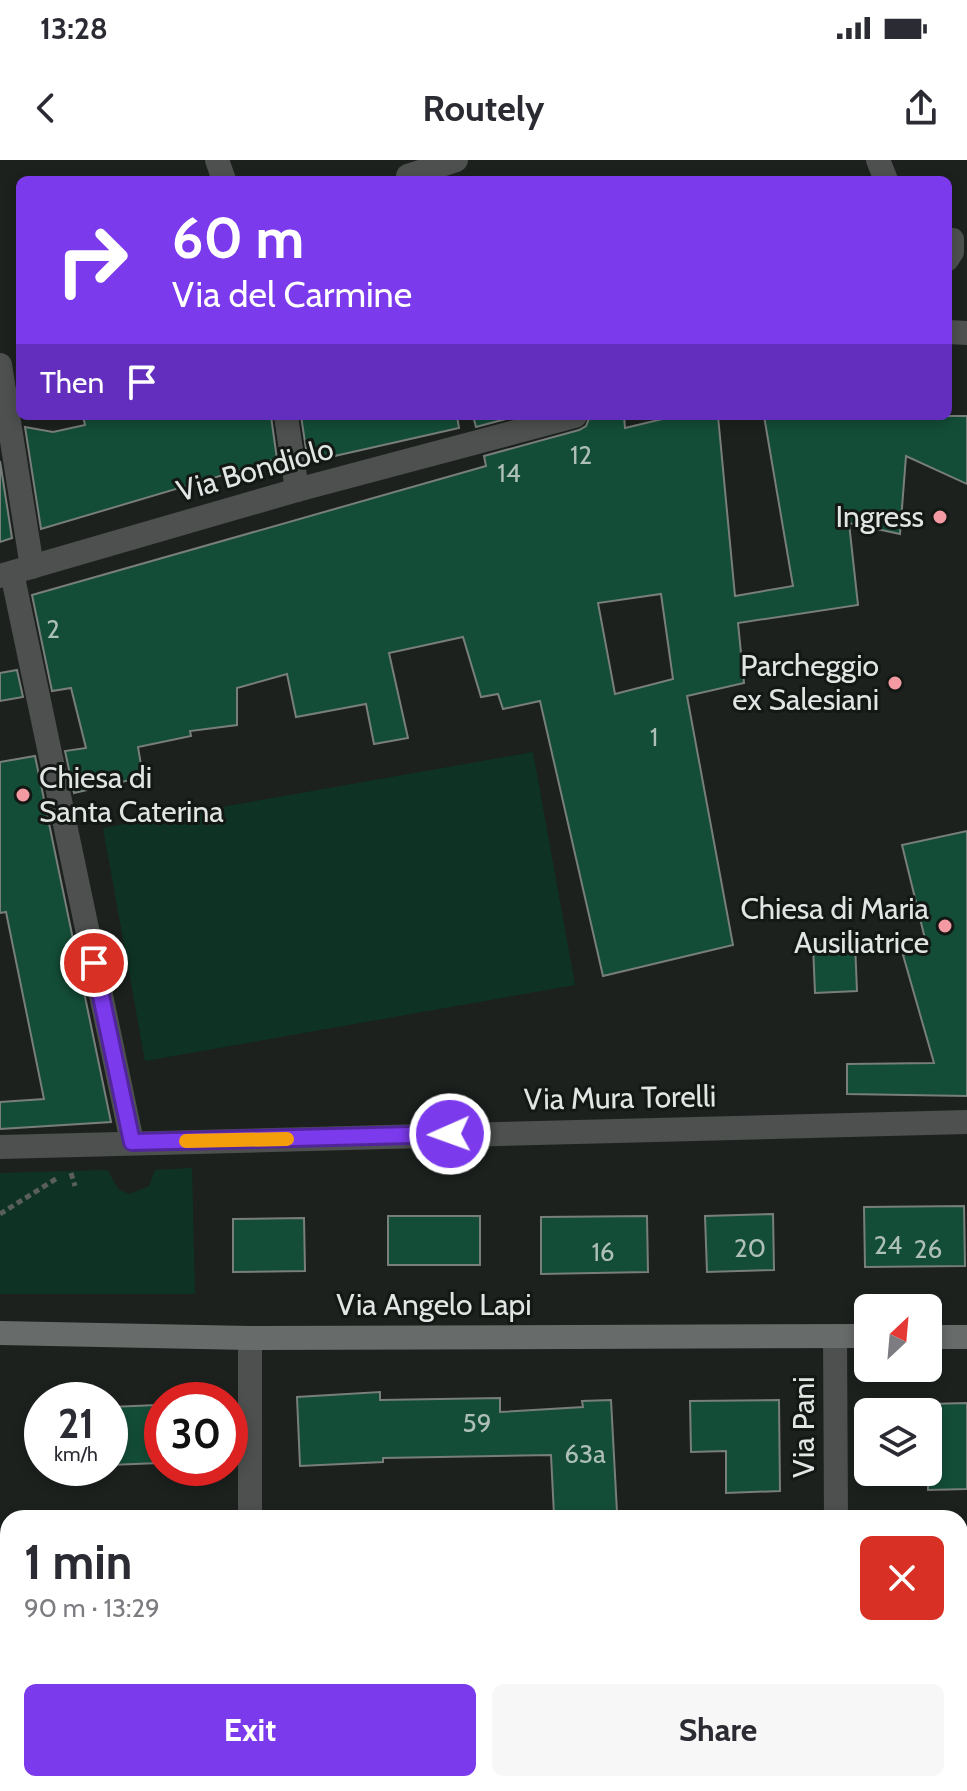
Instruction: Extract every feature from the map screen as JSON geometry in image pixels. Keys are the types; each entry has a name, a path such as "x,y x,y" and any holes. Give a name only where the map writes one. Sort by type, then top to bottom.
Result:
{"street":[{"path":"408,176 456,160"},
{"path":"0,365 15,572 132,1142"},
{"path":"287,420 297,490"},
{"name":"Via Bondiolo","path":"15,572 297,490 504,425 543,420"},
{"name":"Via Mura Torelli","path":"0,1147 967,1122"},
{"name":"Via Angelo Lapi","path":"0,1333 250,1338 854,1336"},
{"name":"Via Pani","path":"835,1336 836,1510"},
{"path":"942,1337 967,1337"},
{"path":"250,1338 250,1510"}],"path":[{"path":"0,1214 49,1186 68,1170 66,1145"}],"green space":[{"path":"533,752 575,985 145,1061 103,828"},
{"path":"192,1168 195,1294 0,1294 0,1173 107,1170 119,1190 130,1194 149,1186 155,1170"}],"building":[{"path":"952,416 967,416 967,484 906,456 900,534 849,523 858,605 738,623 744,683 687,696 733,945 603,976 540,701 503,709 498,694 481,697 463,637 389,653 408,738 374,744 366,704 296,717 287,674 237,688 237,725 190,731 191,736 138,747 143,777 74,793 65,751 86,748 71,688 52,691 32,595 486,466 484,456 579,430 588,420 624,420 625,428 658,420 718,420 735,596 793,586 765,420 952,420","holes":["661,594 673,679 615,694 598,603"]},
{"path":"84,420 272,420 277,459 41,529 25,427 53,432 85,425"},
{"path":"302,420 458,420 459,428 308,462"},
{"path":"474,420 502,420 476,427"},
{"path":"0,461 12,538 0,542"},
{"name":"Chiesa di Santa Caterina","path":"17,670 23,697 0,701 0,673"},
{"path":"35,756 111,1122 0,1129 0,1102 44,1099 6,912 0,913 0,762"},
{"name":"Chiesa di Maria Ausiliatrice","path":"967,831 967,1096 847,1094 847,1064 934,1063 903,955 927,947 902,845"},
{"path":"855,943 857,991 815,993 813,945"},
{"path":"964,1206 965,1266 865,1267 864,1207"},
{"path":"773,1214 774,1270 707,1272 705,1216"},
{"path":"388,1216 480,1216 480,1265 388,1265"},
{"path":"647,1216 648,1272 541,1274 541,1217"},
{"path":"304,1218 305,1271 233,1272 233,1219"},
{"path":"380,1392 380,1400 500,1398 500,1412 583,1407 582,1401 611,1400 617,1510 554,1510 551,1455 383,1458 383,1462 300,1466 297,1397"},
{"path":"779,1400 780,1491 726,1493 726,1451 691,1452 690,1401"},
{"path":"967,1403 967,1489 928,1490 928,1486 942,1486 942,1404"},
{"path":"128,1406 144,1406 144,1464 128,1464"}],"slow traffic":[{"path":"186,1141 287,1139"}],"place":[{"name":"Ingress","path":"940,517"},
{"name":"Parcheggio ex Salesiani","path":"895,683"},
{"name":"Chiesa di Santa Caterina","path":"23,795"},
{"name":"Chiesa di Maria Ausiliatrice","path":"945,926"}],"route":[{"path":"94,963 132,1142 450,1134"}]}
